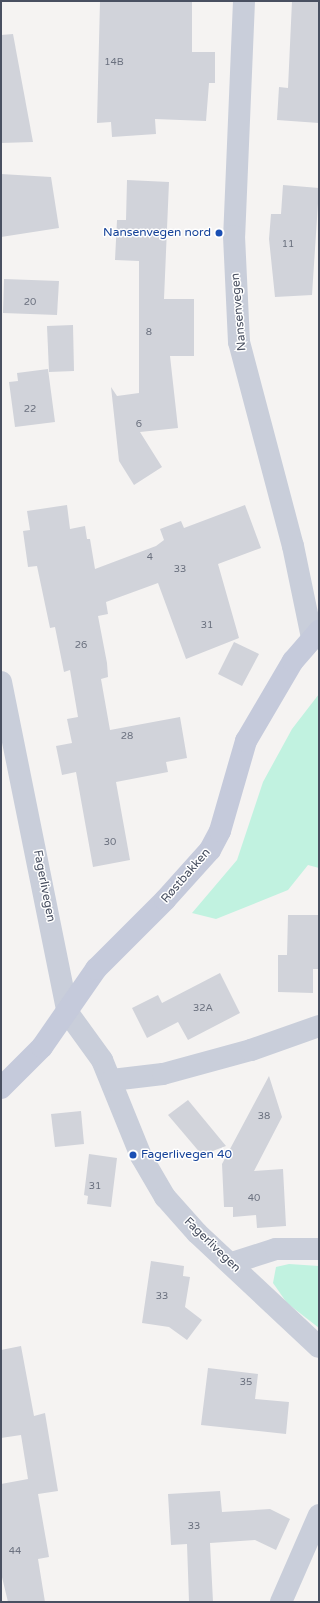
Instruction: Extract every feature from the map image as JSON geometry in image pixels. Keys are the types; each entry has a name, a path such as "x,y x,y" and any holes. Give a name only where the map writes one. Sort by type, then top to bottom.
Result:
{"street":[{"name":"Nansenvegen","path":"244,1 234,236 239,342 316,634"},
{"name":"Røstbakken","path":"1,1088 42,1048 68,1013 96,969 166,900 215,841 246,741 293,661 316,634"},
{"name":"Fagerlivegen","path":"1,682 68,1013 112,1080 141,1156 156,1182 197,1234 232,1263 272,1306 319,1347"},
{"path":"112,1080 163,1074 251,1050 319,1026"},
{"path":"232,1263 276,1249 319,1249"},
{"path":"281,1602 319,1515"}],"green space":[{"path":"319,694 319,868 308,865 288,890 216,919 192,913 237,860 263,782 292,729"},
{"path":"289,1264 319,1266 319,1328 287,1303 273,1283 276,1267"}],"building":[{"path":"100,1 192,1 192,52 215,52 215,83 209,83 206,121 155,119 156,134 112,137 111,122 97,123"},
{"path":"292,1 319,1 319,123 277,120 279,87 288,88"},
{"path":"13,34 33,142 1,143 1,35"},
{"path":"1,174 51,177 59,228 1,237"},
{"path":"127,180 169,182 164,299 194,299 194,356 170,356 178,428 140,432 162,467 134,485 119,461 111,387 117,396 139,393 139,261 115,260 117,220 126,220"},
{"path":"283,185 319,188 312,295 275,297 269,239 271,214 281,214"},
{"path":"4,279 59,281 57,315 3,313"},
{"path":"73,325 74,371 49,372 47,326"},
{"path":"48,369 55,422 15,427 9,382 18,381 17,373"},
{"path":"67,505 70,529 85,526 87,539 90,539 95,569 156,546 164,540 160,529 181,521 184,528 245,505 261,548 218,564 239,638 186,659 158,583 106,602 108,614 98,616 107,663 108,677 101,679 110,730 180,717 187,758 166,762 168,772 116,782 130,860 93,867 76,772 62,775 56,746 72,743 67,719 78,717 70,670 64,672 55,627 50,628 37,566 28,567 23,531 30,530 27,511"},
{"path":"234,642 259,654 242,686 218,674"},
{"path":"288,915 319,915 319,969 313,969 313,993 278,992 278,955 287,955"},
{"path":"220,973 240,1013 188,1040 178,1022 147,1038 132,1008 158,995 162,1003"},
{"path":"269,1076 282,1117 254,1171 283,1169 286,1226 257,1228 256,1215 233,1217 233,1207 224,1207 222,1164"},
{"path":"188,1100 226,1146 202,1155 168,1115"},
{"path":"81,1111 84,1144 55,1147 51,1114"},
{"path":"89,1154 117,1158 111,1207 87,1204 88,1196 84,1195"},
{"path":"151,1261 184,1266 183,1276 190,1277 185,1307 202,1320 187,1340 169,1327 142,1323"},
{"path":"21,1346 34,1416 45,1413 58,1491 38,1494 49,1557 38,1559 45,1602 8,1602 1,1573 1,1484 28,1479 21,1435 1,1438 1,1350"},
{"path":"208,1368 258,1374 255,1399 289,1402 286,1434 201,1425"},
{"path":"220,1491 222,1512 270,1509 290,1519 276,1550 255,1540 210,1543 213,1602 189,1602 187,1544 171,1545 168,1494"}],"place":[{"name":"Nansenvegen nord","path":"219,233"},
{"name":"Fagerlivegen 40","path":"133,1155"}]}
